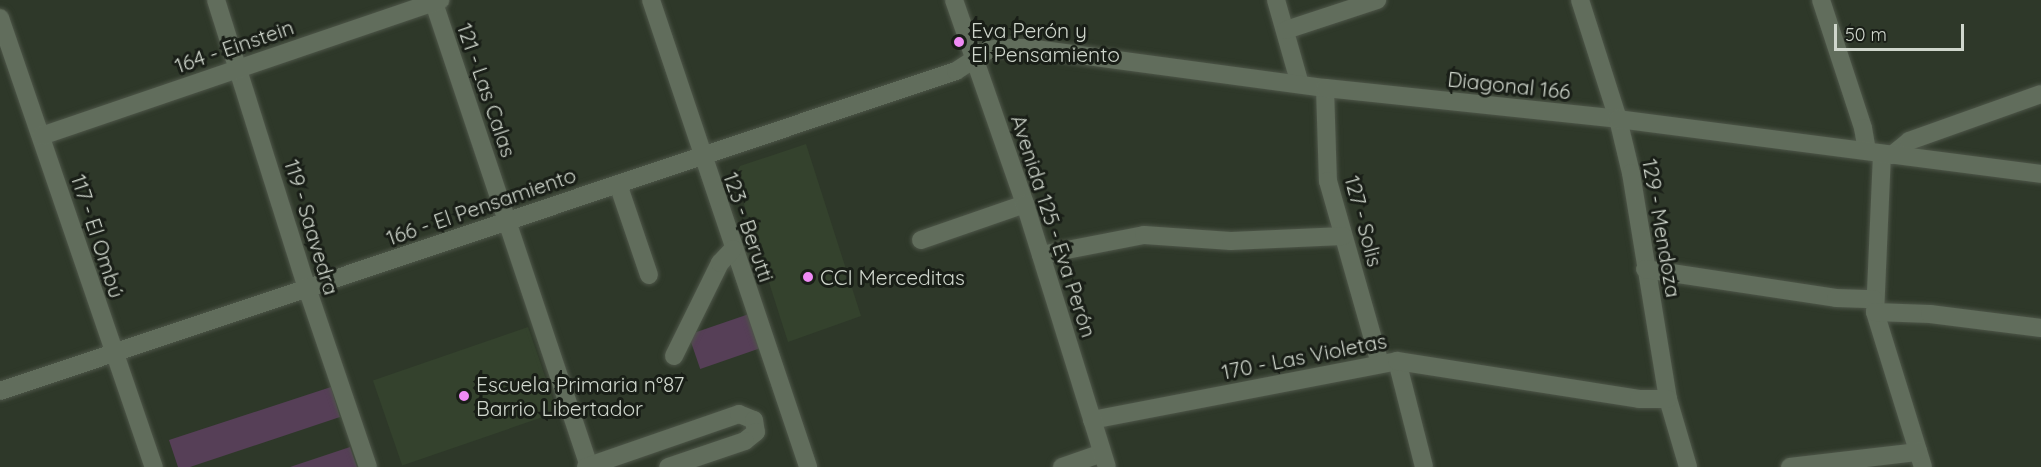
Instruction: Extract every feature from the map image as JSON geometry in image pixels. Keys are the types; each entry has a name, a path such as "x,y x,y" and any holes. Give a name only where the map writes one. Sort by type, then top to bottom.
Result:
{"street":[{"name":"119 - Saavedra","path":"216,0 307,288 368,467"},
{"name":"123 - Berutti","path":"651,0 701,156 808,467"},
{"name":"Avenida 125 - Eva Perón","path":"954,0 1025,204 1105,460"},
{"path":"1276,0 1300,84"},
{"path":"1286,30 1377,0"},
{"name":"129 - Mendoza","path":"1580,0 1618,119 1668,399 1688,467"},
{"path":"1790,467 1921,459 1875,306 1880,153 1863,128 1821,0"},
{"name":"164 - Einstein","path":"41,136 436,1"},
{"name":"121 - Las Calas","path":"436,1 588,467"},
{"name":"117 - El Ombú","path":"0,18 154,467"},
{"name":"Diagonal 166","path":"974,58 988,50 1028,48 1325,88 1618,119 2041,174"},
{"name":"166 - El Pensamiento","path":"0,391 956,71 974,58"},
{"name":"127 - Solis","path":"1325,88 1328,181 1343,236 1424,467"},
{"path":"1880,153 2041,94"},
{"path":"618,184 649,275"},
{"path":"921,240 1025,204"},
{"path":"1041,255 1144,235 1231,241 1343,236"},
{"path":"674,356 720,263 734,249"},
{"path":"1645,269 1875,306 2041,328"},
{"name":"170 - Las Violetas","path":"1092,420 1388,362 1639,399 1668,399"},
{"path":"588,467 739,414 747,415 758,427 745,441 668,467"},
{"path":"1062,467 1105,460"}],"shaded area":[{"path":"806,144 861,316 788,342 735,176 740,166"},
{"path":"749,314 761,348 700,369 688,335"},
{"name":"Escuela Primaria n°87 Barrio Libertador","path":"528,327 557,412 402,465 373,380"},
{"path":"331,387 340,417 190,467 178,467 169,440"},
{"path":"350,447 357,467 290,467"}],"place":[{"name":"Eva Perón y El Pensamiento","path":"959,42"},
{"name":"CCI Merceditas","path":"808,277"},
{"name":"Escuela Primaria n°87 Barrio Libertador","path":"464,396"}]}
